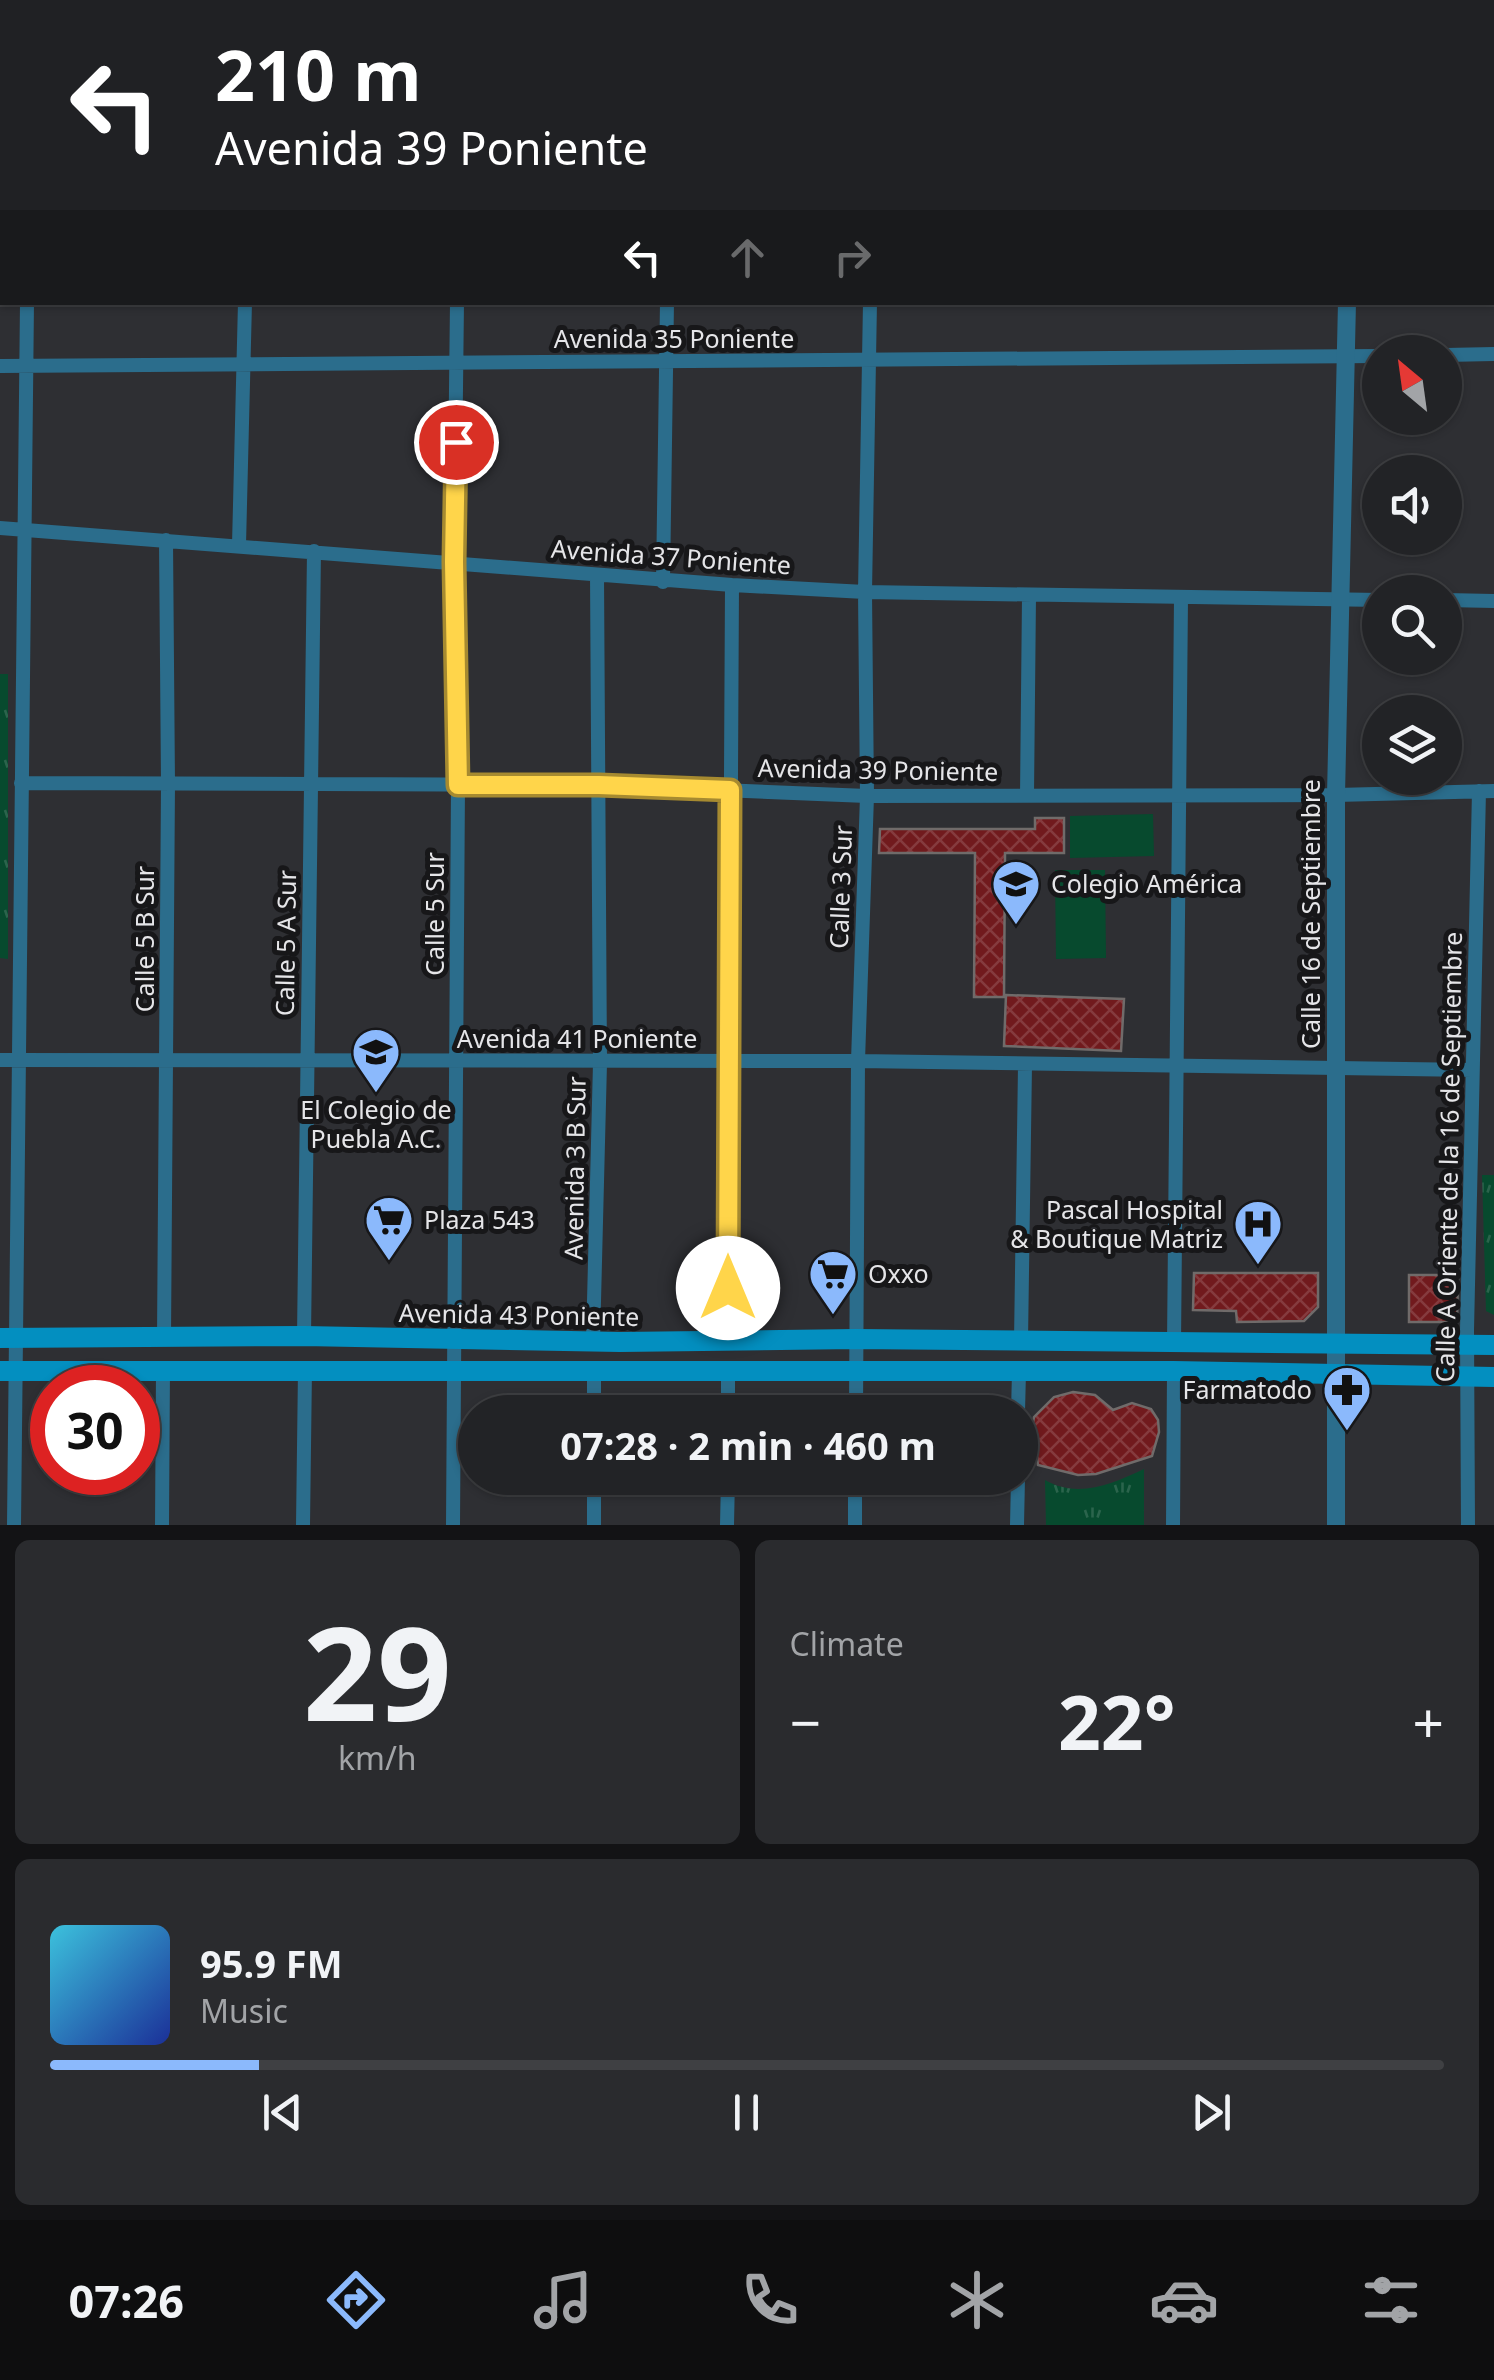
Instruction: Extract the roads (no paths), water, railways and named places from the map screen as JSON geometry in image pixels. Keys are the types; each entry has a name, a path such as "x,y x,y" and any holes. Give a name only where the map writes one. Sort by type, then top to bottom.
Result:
{"main road":[{"name":"Avenida 43 Poniente","path":"8,1338 304,1336 593,1342 1494,1345"},
{"path":"8,1371 1174,1371 1494,1376"}],"street":[{"path":"14,1525 8,1338 17,1060 26,305"},
{"path":"239,545 246,305"},
{"name":"Calle 5 Sur","path":"453,1525 458,305"},
{"path":"663,582 667,305"},
{"name":"Calle 3 Sur","path":"856,1395 858,1061 867,796 865,592 870,305"},
{"name":"Calle 16 de Septiembre","path":"1336,1525 1336,795 1347,305"},
{"path":"1462,355 1494,354"},
{"name":"Avenida 35 Poniente","path":"0,366 1362,357"},
{"name":"Avenida 37 Poniente","path":"0,528 732,586 1029,596 1362,600"},
{"name":"Calle 5 B Sur","path":"164,1338 168,1062 166,540"},
{"name":"Calle 5 A Sur","path":"304,1336 314,551"},
{"name":"Avenida 3 B Sur","path":"593,1342 600,1062 597,575"},
{"path":"728,1342 732,586"},
{"path":"1027,794 1029,596"},
{"path":"1174,1344 1180,598"},
{"path":"1462,600 1494,601"},
{"name":"Avenida 39 Poniente","path":"20,784 599,785 867,796 1487,791"},
{"name":"Calle A Oriente de la 16 de Septiembre","path":"1468,1525 1472,1070 1487,791"},
{"name":"Avenida 41 Poniente","path":"0,1060 858,1061 1472,1070"},
{"path":"1021,1342 1025,1064"},
{"path":"162,1525 164,1370"},
{"path":"303,1525 305,1370"},
{"path":"594,1370 594,1395"},
{"path":"728,1371 728,1395"},
{"path":"1173,1525 1174,1371"},
{"path":"1018,1395 1019,1372"},
{"path":"594,1495 594,1525"},
{"path":"728,1495 728,1525"},
{"path":"855,1495 855,1525"},
{"path":"1017,1525 1018,1495"}],"place":[{"name":"Colegio América","path":"1016,926"},
{"name":"El Colegio de Puebla A.C.","path":"376,1094"},
{"name":"Plaza 543","path":"389,1262"},
{"name":"Pascal Hospital & Boutique Matriz","path":"1258,1266"},
{"name":"Oxxo","path":"833,1316"},
{"name":"Farmatodo","path":"1347,1432"}]}
